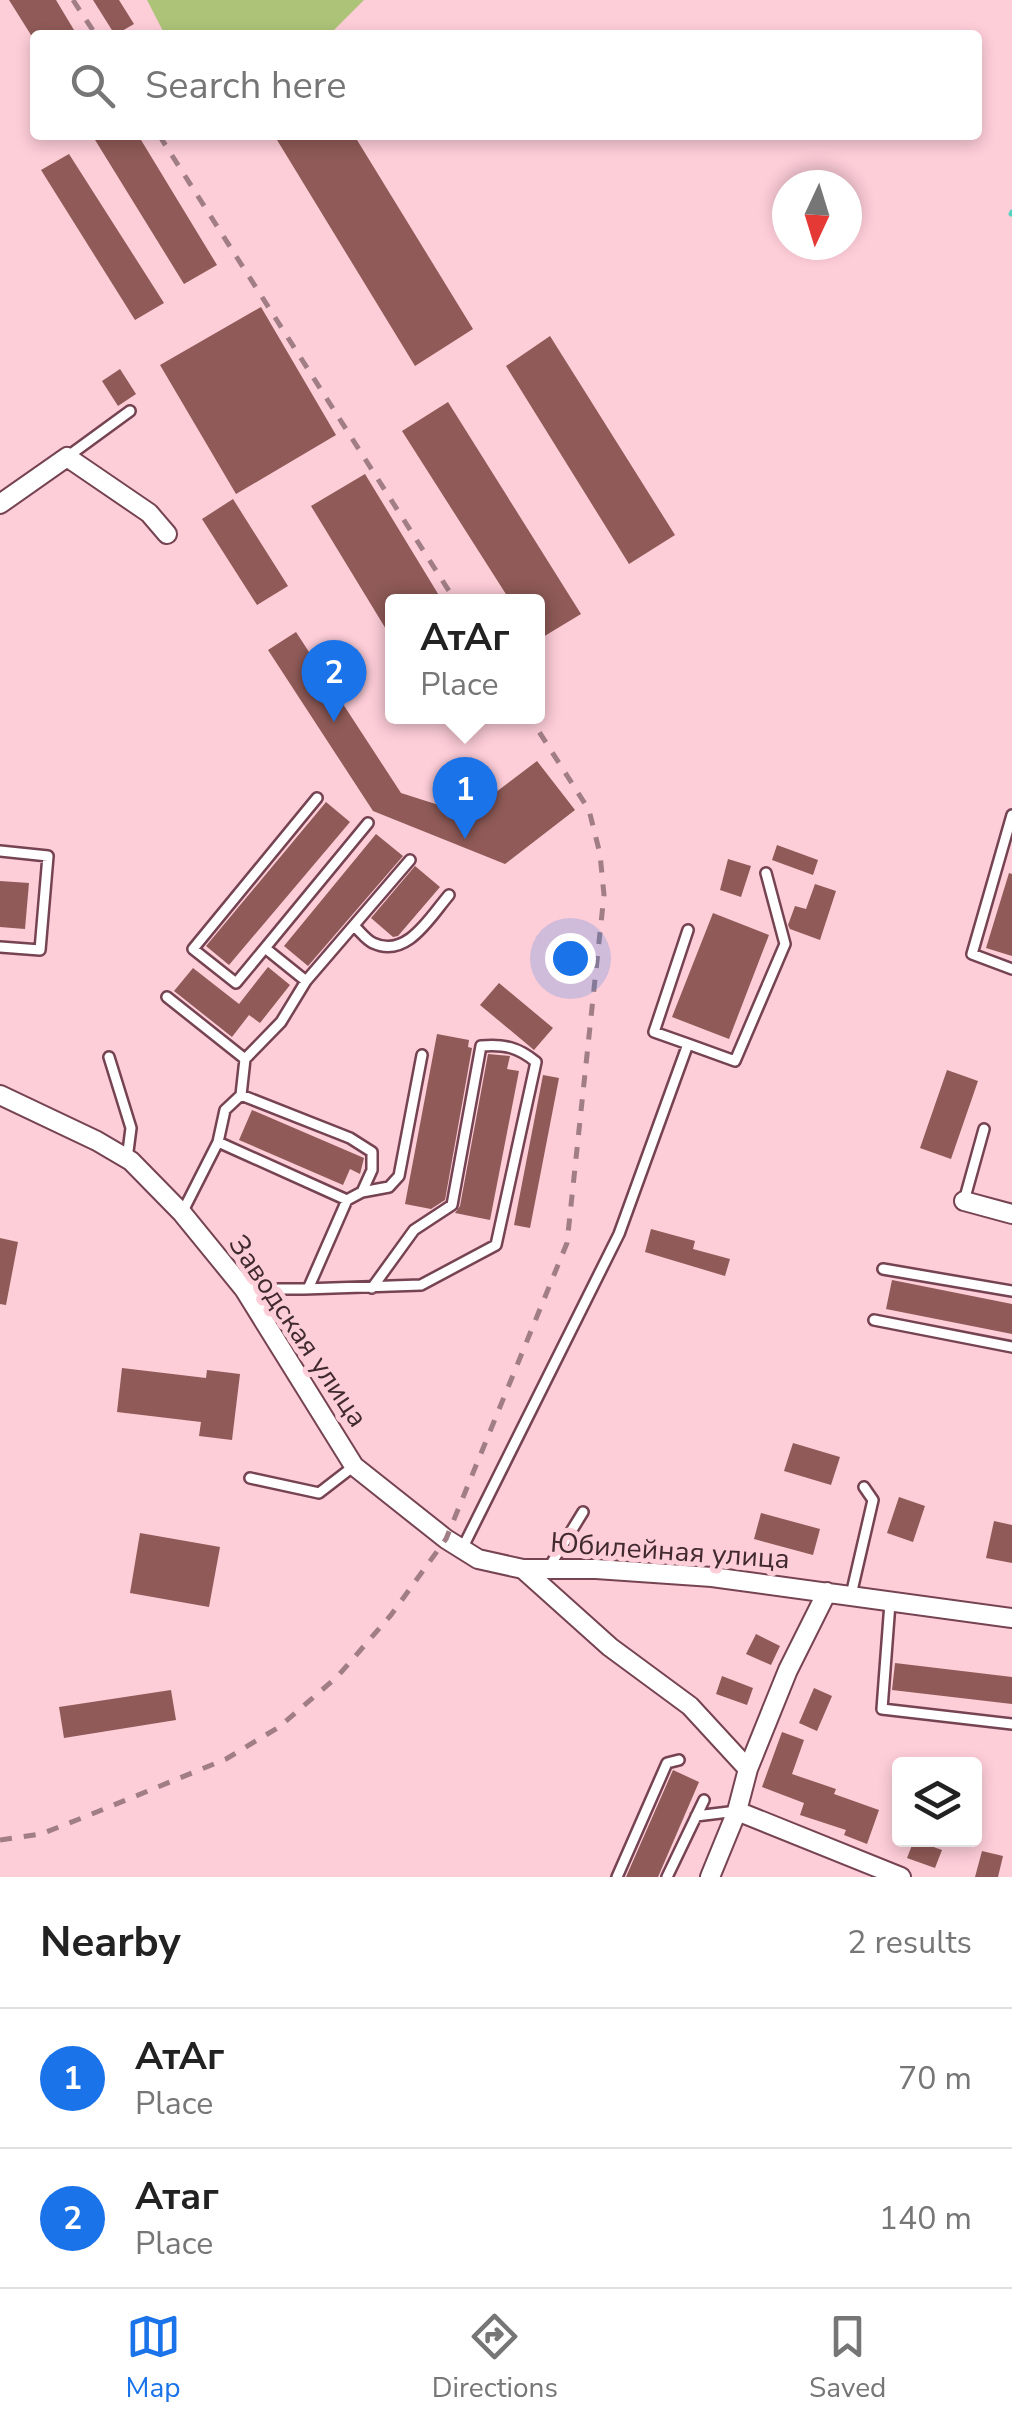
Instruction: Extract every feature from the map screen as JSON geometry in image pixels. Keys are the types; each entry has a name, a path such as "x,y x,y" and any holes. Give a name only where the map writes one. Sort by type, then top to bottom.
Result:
{"street":[{"path":"0,504 67,457 150,513 168,534"},
{"name":"Заводская улица","path":"0,1095 97,1140 127,1159 182,1213 244,1289 354,1466"},
{"path":"964,1201 1012,1214"},
{"name":"Юбилейная улица","path":"354,1466 446,1540 478,1559 522,1569 596,1568 712,1577 1012,1618"},
{"path":"522,1569 610,1647 690,1706 748,1770"},
{"path":"710,1877 788,1670 827,1592"},
{"path":"738,1811 901,1877"}],"lane":[{"path":"67,457 130,411"},
{"path":"317,798 193,950 236,983 368,823"},
{"path":"1012,815 972,954 1012,970"},
{"path":"0,851 48,856 40,950 0,947"},
{"path":"182,1213 218,1142 225,1110 241,1095 244,1059 281,1022 306,981 410,860"},
{"path":"688,930 654,1032 735,1061 785,944 766,874"},
{"path":"354,926 372,943 408,943 449,895"},
{"path":"265,948 306,981"},
{"path":"167,997 244,1059"},
{"path":"244,1289 372,1288 421,1286 496,1245 536,1062 524,1052 503,1044 481,1046 452,1206 414,1230 372,1288"},
{"path":"462,1549 619,1234 688,1044"},
{"path":"308,1289 347,1200 362,1192 389,1187 399,1176 422,1056"},
{"path":"109,1057 131,1128 127,1159"},
{"path":"241,1095 350,1138 372,1152 372,1170 362,1192"},
{"path":"964,1201 984,1129"},
{"path":"218,1142 347,1200"},
{"path":"882,1269 1012,1292"},
{"path":"874,1320 1012,1347"},
{"path":"250,1478 319,1492 354,1466"},
{"path":"851,1594 873,1500 864,1488"},
{"path":"548,1569 583,1512"},
{"path":"890,1602 882,1708 1012,1724"},
{"path":"617,1877 667,1762 679,1760"},
{"path":"668,1877 704,1800"},
{"path":"696,1816 738,1811"}],"green space":[{"path":"147,0 364,0 334,30 162,30"}],"building":[{"path":"9,0 56,0 74,30 30,30 30,33"},
{"path":"93,0 119,0 134,24 124,30 112,30"},
{"path":"95,140 141,140 217,265 184,284"},
{"path":"277,140 357,140 473,329 415,366"},
{"path":"69,154 164,303 135,320 41,170"},
{"path":"261,307 336,435 236,494 160,365"},
{"path":"550,336 675,535 629,564 506,366"},
{"path":"120,369 136,394 118,406 102,381"},
{"path":"448,402 581,614 545,636 545,594 506,594 402,431"},
{"path":"365,474 438,594 385,594 385,628 311,506"},
{"path":"233,499 288,586 257,605 202,519"},
{"path":"296,632 401,793 467,814 537,761 575,810 505,864 373,811 268,650"},
{"path":"326,802 350,822 229,965 206,946"},
{"path":"376,834 403,856 308,966 284,946"},
{"path":"777,845 818,860 813,875 772,860"},
{"path":"728,859 751,866 741,897 720,890"},
{"path":"415,866 440,887 393,937 371,918"},
{"path":"1009,873 1012,874 1012,956 986,948"},
{"path":"0,881 29,883 25,929 0,927"},
{"path":"815,884 836,891 820,940 788,925 795,906 806,909"},
{"path":"713,913 769,935 729,1039 672,1017"},
{"path":"268,967 290,985 260,1023 249,1015 232,1037 174,991 193,968 239,1004"},
{"path":"499,983 553,1028 534,1050 480,1005"},
{"path":"437,1034 469,1040 468,1047 472,1048 445,1200 431,1209 405,1204"},
{"path":"488,1054 510,1056 507,1069 519,1071 490,1220 455,1213 460,1206"},
{"path":"947,1070 978,1081 951,1159 920,1148"},
{"path":"543,1075 559,1078 530,1228 514,1225"},
{"path":"252,1110 364,1158 360,1174 350,1169 343,1185 239,1140"},
{"path":"651,1229 695,1241 693,1249 730,1259 725,1276 645,1252"},
{"path":"0,1238 18,1242 6,1305 0,1304"},
{"path":"892,1280 1012,1304 1012,1334 886,1309"},
{"path":"122,1368 206,1378 207,1370 240,1374 232,1440 199,1436 201,1422 117,1412"},
{"path":"793,1443 840,1457 831,1485 784,1471"},
{"path":"899,1497 925,1506 913,1542 887,1533"},
{"path":"761,1513 820,1529 813,1555 754,1539"},
{"path":"994,1521 1012,1525 1012,1563 986,1558"},
{"path":"140,1533 220,1547 209,1607 130,1593"},
{"path":"756,1634 780,1646 771,1665 746,1654"},
{"path":"895,1663 1012,1677 1012,1704 892,1690"},
{"path":"722,1676 753,1688 747,1705 716,1694"},
{"path":"814,1688 832,1696 817,1731 799,1723"},
{"path":"171,1690 176,1720 64,1738 59,1707"},
{"path":"782,1732 804,1740 792,1774 879,1810 867,1844 844,1835 846,1830 800,1815 804,1803 762,1787"},
{"path":"673,1770 699,1782 658,1877 626,1877"},
{"path":"911,1847 942,1850 935,1868 907,1858"},
{"path":"982,1851 1003,1856 998,1877 975,1877"}],"railway":[{"path":"73,0 93,30"},
{"path":"162,140 451,594"},
{"path":"0,1840 41,1834 87,1816 226,1759 279,1727 337,1677 391,1615 446,1539 567,1243 604,895 600,854 589,810 534,724"}],"place":[{"name":"Атаг","path":"334,722"},
{"name":"АтАг","path":"465,839"}]}
